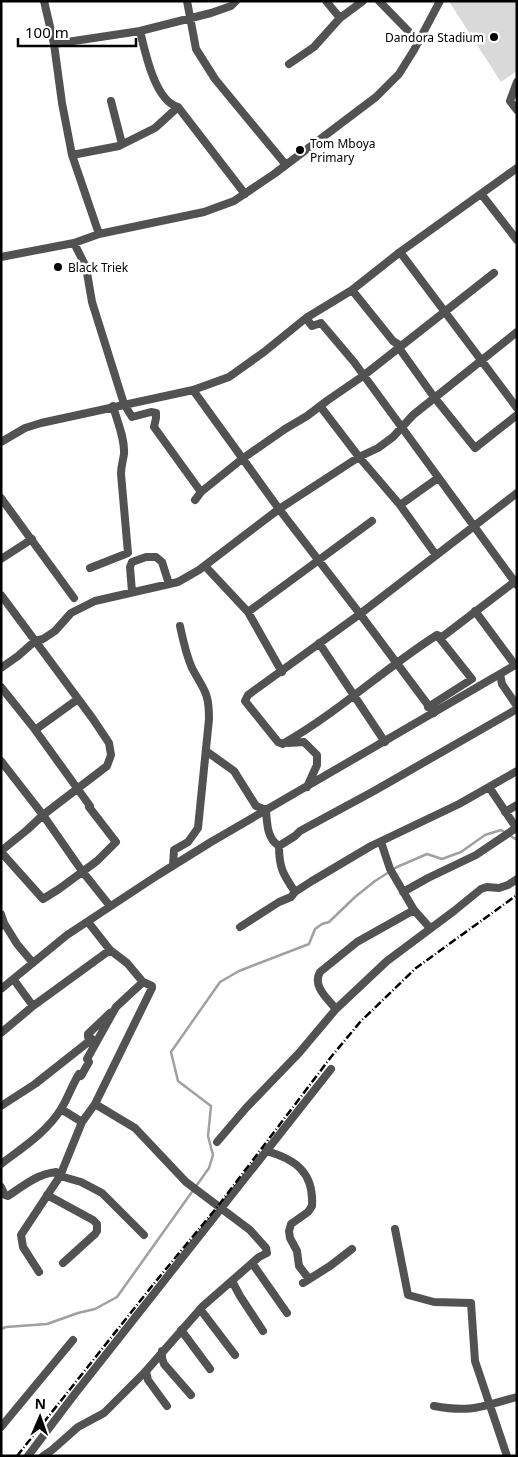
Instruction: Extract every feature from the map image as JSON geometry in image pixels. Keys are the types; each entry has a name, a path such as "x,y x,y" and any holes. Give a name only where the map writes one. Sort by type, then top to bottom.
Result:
{"street":[{"path":"44,1 54,44 72,154 99,234"},
{"path":"187,1 196,49 215,79 286,165"},
{"path":"54,44 140,31 211,13 230,6 236,1"},
{"path":"326,1 340,18"},
{"path":"289,64 314,47 340,18 363,1"},
{"path":"380,1 419,42"},
{"path":"1,257 74,243 99,234 204,212 234,201 286,165 376,97 399,74 419,42 440,1"},
{"path":"140,31 153,79 172,106 178,108 245,194"},
{"path":"517,82 510,101 517,110"},
{"path":"111,101 122,144"},
{"path":"72,154 119,146 154,128 178,108"},
{"path":"1,442 25,428 113,406 192,390 228,377 271,347 306,318 352,290 400,252 482,195 517,168"},
{"path":"482,195 517,240"},
{"path":"74,243 86,267 92,302 124,404 132,417 150,412 156,413 154,427 201,492"},
{"path":"400,252 517,408"},
{"path":"195,500 201,492 242,459 363,376 494,272"},
{"path":"352,290 400,347 434,398 474,448 517,415"},
{"path":"284,744 354,696 396,662 437,635 442,637 516,582 354,362 320,323 312,326 306,318"},
{"path":"1,668 35,641 49,635 71,613 83,606 95,601 169,584 205,566 278,510 393,437 413,415 517,332"},
{"path":"192,390 278,510 360,614 434,714"},
{"path":"90,568 128,553 121,465 124,454 113,406"},
{"path":"320,406 359,457 400,505 436,555"},
{"path":"400,505 438,478"},
{"path":"307,786 317,765 317,755 304,742 284,744 278,742 245,699 360,614 514,495 517,505"},
{"path":"1,498 74,598"},
{"path":"248,612 372,521"},
{"path":"1,560 32,539"},
{"path":"132,592 130,567 132,562 146,557 156,557 162,562 169,584"},
{"path":"205,566 248,612 282,672"},
{"path":"1,595 109,743 111,755 107,766 78,789 43,814 1,851 42,899 97,861 116,842 78,789 35,730 1,687"},
{"path":"1,989 67,935 173,865 516,665 475,611"},
{"path":"173,865 174,850 188,842 198,828 209,719 209,704 206,691 192,668 180,626"},
{"path":"428,707 472,679 437,635"},
{"path":"319,643 385,742"},
{"path":"280,846 295,836 300,830 374,791 517,707 502,684 500,674"},
{"path":"35,730 78,699"},
{"path":"206,751 234,771 256,806 266,810"},
{"path":"1,761 43,814 82,871 110,906"},
{"path":"240,927 279,902 291,898 295,892 381,842 459,804 517,771"},
{"path":"403,892 476,855 516,829 489,787"},
{"path":"505,812 517,806"},
{"path":"266,810 268,830 275,843 280,846"},
{"path":"381,842 390,869 403,892 414,910 430,928"},
{"path":"280,846 279,859 282,871 295,892"},
{"path":"217,1142 246,1108 293,1060 336,1009 387,961 454,912 481,889 486,887 499,888 517,879"},
{"path":"336,1009 318,986 317,978 320,972 357,942 414,910"},
{"path":"1,914 3,924 33,963"},
{"path":"39,1272 23,1247 21,1235 60,1176 82,1122 95,1104 152,986 143,982 127,963 110,950 88,922"},
{"path":"1,1033 33,1006 110,950"},
{"path":"14,980 33,1006"},
{"path":"1,1164 43,1131 61,1109 72,1085 79,1074 81,1076 89,1062 87,1059 94,1041 116,1007 143,982"},
{"path":"1,1106 94,1041"},
{"path":"28,1456 331,1069"},
{"path":"43,1456 78,1427 104,1413 146,1371 200,1309 252,1263 267,1253 267,1250 250,1230 193,1187 136,1128 95,1104"},
{"path":"61,1109 82,1122"},
{"path":"266,1151 291,1160 310,1183 312,1206 308,1212 291,1224 289,1230 290,1238 297,1251 299,1266 306,1281 352,1249"},
{"path":"1,1187 5,1195 8,1196 23,1184 54,1172 60,1176 81,1182 102,1193 144,1235"},
{"path":"47,1195 97,1224 95,1234 63,1263"},
{"path":"394,1229 408,1295 434,1302 471,1303 475,1361 507,1456"},
{"path":"252,1263 287,1313"},
{"path":"232,1281 264,1331"},
{"path":"200,1309 235,1355"},
{"path":"181,1330 210,1369"},
{"path":"1,1427 73,1340"},
{"path":"162,1351 164,1364 191,1395"},
{"path":"146,1371 148,1380 167,1406"},
{"path":"434,1406 454,1410 474,1409 517,1397"}],"shaded area":[{"name":"Dandora Stadium","path":"452,1 517,1 517,71 501,82 450,3"}],"waterway":[{"path":"1,1329 47,1324 95,1309 117,1297 209,1168 213,1155 208,1136 211,1106 178,1081 171,1052 220,982 239,971 309,944 315,929 329,922 355,897 397,867 427,854 442,859 461,852 485,835 501,830 517,840"}],"railway":[{"path":"17,1456 218,1206 331,1057 361,1021 416,968 517,895"}],"place":[{"name":"Dandora Stadium","path":"494,37"},
{"name":"Tom Mboya Primary","path":"300,150"},
{"name":"Black Triek","path":"58,267"}]}
